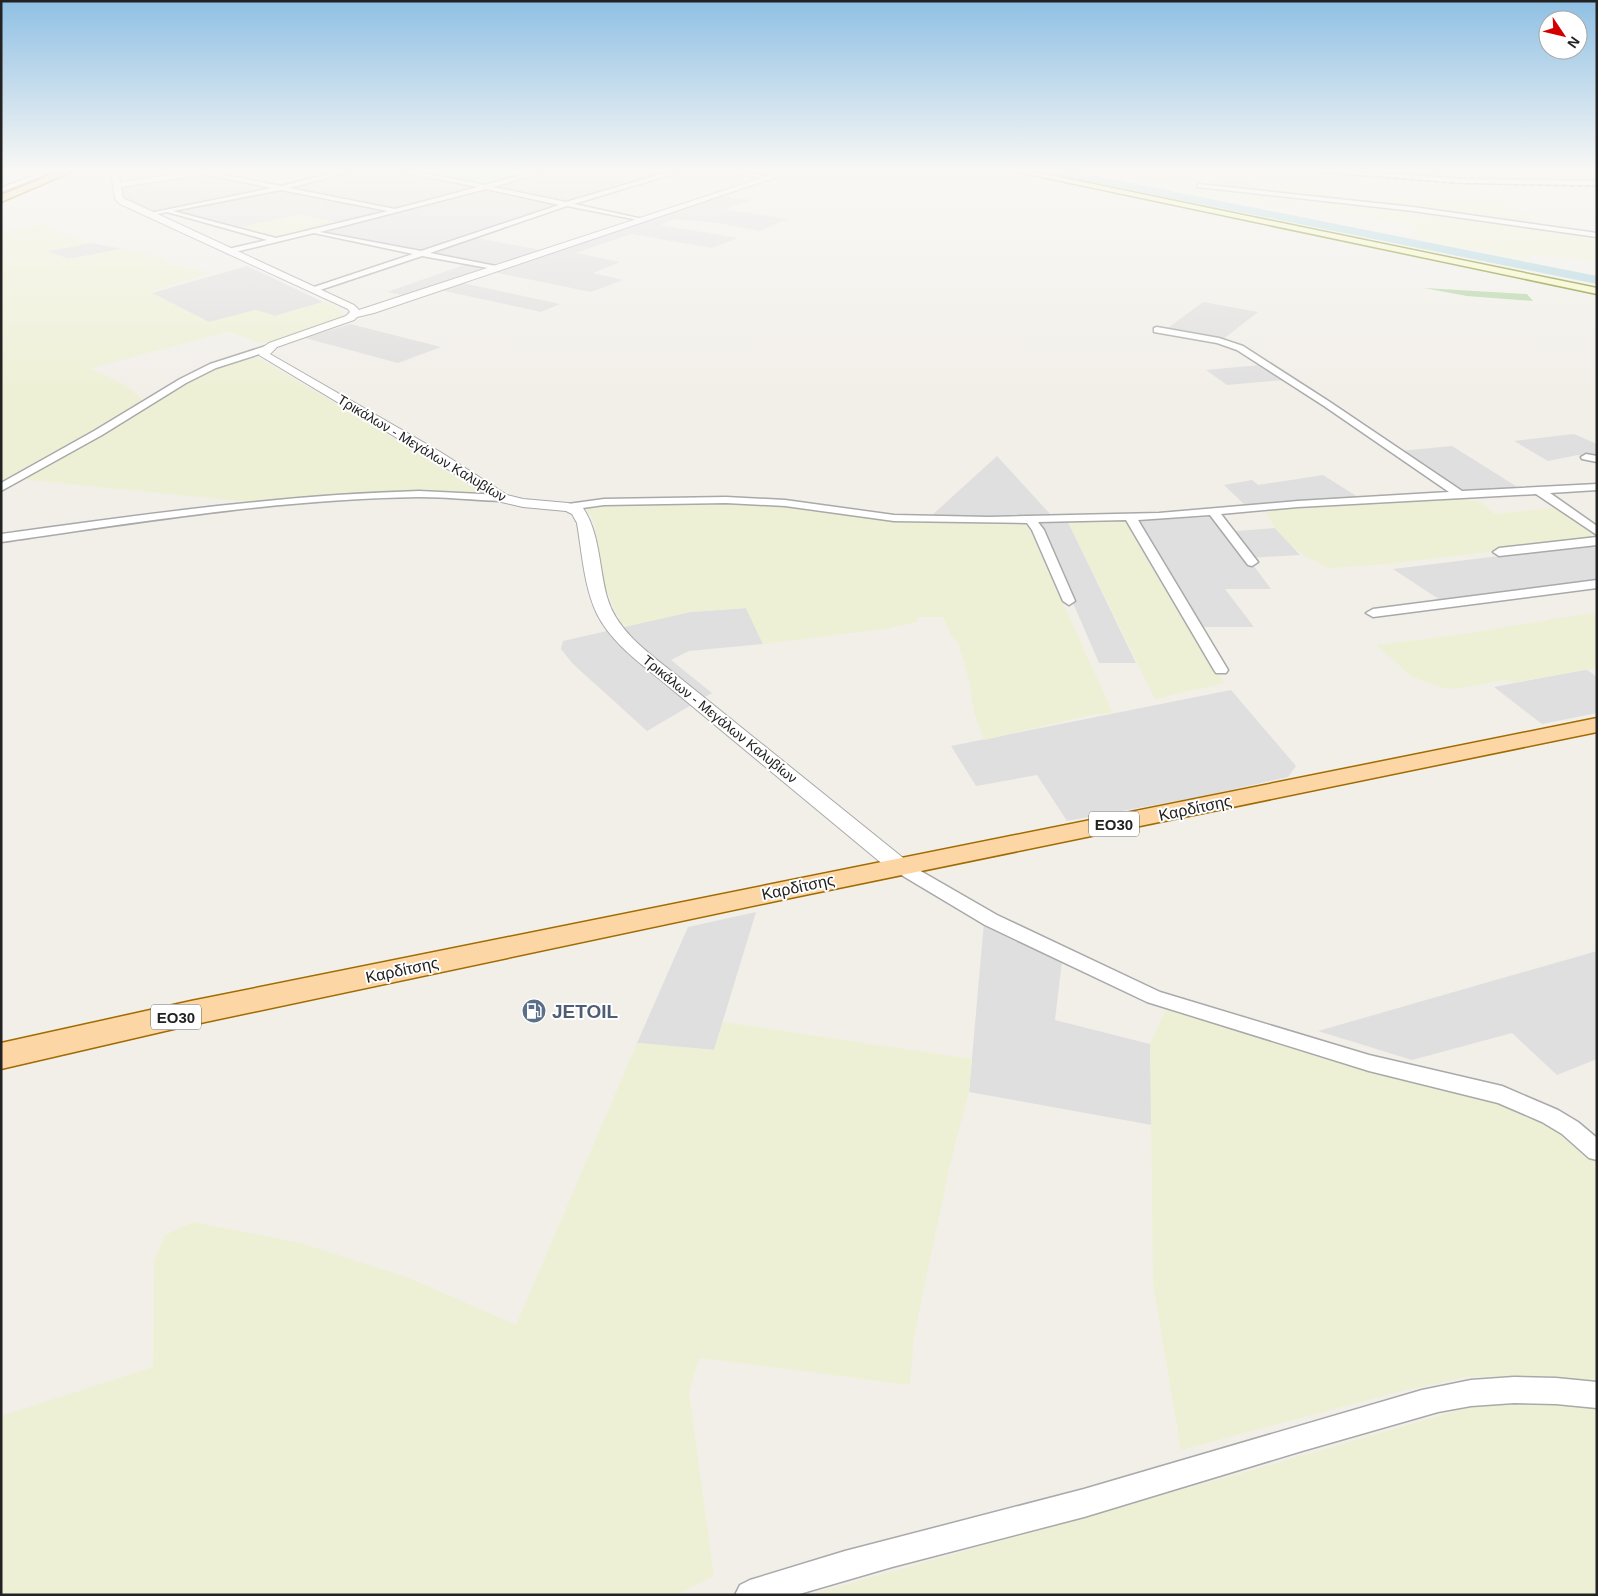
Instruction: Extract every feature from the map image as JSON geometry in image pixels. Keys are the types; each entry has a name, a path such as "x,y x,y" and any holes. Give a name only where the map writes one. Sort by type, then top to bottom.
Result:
{"main road":[{"path":"1382,246 1597,291"},
{"name":"Καρδίτσης","path":"1,1056 191,1013 616,927 899,866 1128,822 1597,725"}],"street":[{"path":"221,246 351,307 355,312 354,314"},
{"path":"231,251 250,246"},
{"path":"384,246 496,268"},
{"path":"314,290 444,246"},
{"path":"1,488 98,433 182,381 220,364 332,326 354,314 370,311 561,246"},
{"path":"1157,330 1220,341 1240,348 1327,404 1459,494"},
{"name":"Τρικάλων - Μεγάλων Καλυβίων","path":"268,348 264,353 269,359 370,416 502,498 522,503 568,507 576,510 583,518 599,598 610,620 624,638 682,689 899,866"},
{"path":"568,507 604,502 726,500 784,503 873,517 910,520 1130,517 1298,504 1597,486"},
{"path":"1538,490 1597,532"},
{"path":"1,538 180,512 338,498 420,494 502,498"},
{"path":"1214,512 1252,562"},
{"path":"1130,517 1221,670"},
{"path":"1030,519 1038,530 1069,601"},
{"path":"1499,552 1597,541"},
{"path":"1373,613 1597,584"},
{"path":"899,866 991,920 1154,997 1369,1062 1502,1095 1550,1116 1570,1128 1597,1152"},
{"path":"750,1595 857,1561 989,1529 1132,1489 1418,1404 1486,1391 1531,1390 1597,1395"}],"shaded area":[{"path":"72,246 109,246 122,249 68,259 47,251"},
{"path":"394,246 522,246 551,252 568,246 595,246 576,253 620,262 593,273 623,280 591,292 483,270 453,281 560,304 541,312 431,288 407,296 387,292 473,262"},
{"path":"247,266 323,302 275,316 256,310 209,322 152,293"},
{"path":"1203,302 1258,312 1222,340 1165,330"},
{"path":"350,324 441,347 398,363 305,338"},
{"path":"1260,365 1285,380 1227,385 1206,370"},
{"path":"1574,434 1597,444 1597,460 1578,455 1548,461 1514,441"},
{"path":"1452,446 1519,488 1473,491 1459,489 1400,451"},
{"path":"997,456 1050,514 1068,522 1136,663 1099,663 1038,522 1027,515 930,517"},
{"path":"1323,475 1358,497 1245,505 1224,485 1252,480 1258,485"},
{"path":"1210,517 1224,532 1275,528 1300,555 1248,558 1271,589 1225,589 1254,627 1202,627 1137,520"},
{"path":"1597,546 1597,582 1440,600 1393,569 1564,548"},
{"path":"746,608 763,644 689,651 671,660 712,693 647,731 573,664 561,649 563,641 690,612"},
{"path":"1586,669 1597,677 1597,713 1542,724 1494,687"},
{"path":"1231,690 1296,766 1288,777 1204,796 1067,821 1037,775 976,786 951,746"},
{"path":"756,912 714,1050 637,1043 688,927"},
{"path":"984,922 1062,961 1055,1020 1150,1044 1152,1125 969,1092"},
{"path":"1597,951 1597,1059 1557,1075 1512,1033 1412,1060 1318,1031"}],"green space":[{"path":"1,246 72,246 48,251 68,259 122,249 167,258 161,261 211,273 149,292 209,322 256,310 275,316 323,302 329,302 343,313 341,317 333,321 271,343 253,342 229,332 90,368 125,385 143,400 11,479 1,480"},
{"path":"1459,246 1597,246 1597,262 1530,254 1527,260"},
{"path":"1424,288 1527,294 1533,301 1467,296"},
{"path":"251,354 349,411 478,491 476,494 401,492 259,503 20,479 198,374"},
{"path":"1440,498 1476,501 1482,503 1495,514 1560,507 1597,534 1597,539 1388,564 1332,568 1326,567 1305,556 1288,542 1275,528 1266,513 1271,510"},
{"path":"723,502 802,507 905,521 1024,522 1028,526 1113,713 1095,714 984,740 974,712 970,684 958,642 951,635 943,617 919,617 917,622 885,629 763,644 746,608 690,612 623,627 604,585 595,526 591,515 583,508 590,503"},
{"path":"1126,519 1224,683 1155,699 1068,522 1064,521"},
{"path":"1597,612 1597,668 1513,683 1504,680 1455,689 1444,688 1412,677 1376,645 1464,634"},
{"path":"1172,1007 1496,1101 1554,1126 1597,1160 1597,1382 1527,1376 1466,1377 1398,1392 1181,1450 1153,1284 1150,1044 1166,1009"},
{"path":"723,1022 972,1059 969,1092 949,1169 914,1337 910,1385 699,1358 689,1392 714,1576 676,1595 1,1595 1,1416 153,1367 154,1261 165,1235 193,1222 301,1243 409,1278 516,1325 637,1043 714,1050"},
{"path":"1513,1401 1597,1404 1597,1595 808,1595 1473,1406"}],"waterway":[{"path":"1429,246 1597,280"}],"place":[{"name":"JETOIL","path":"534,1011"}]}
